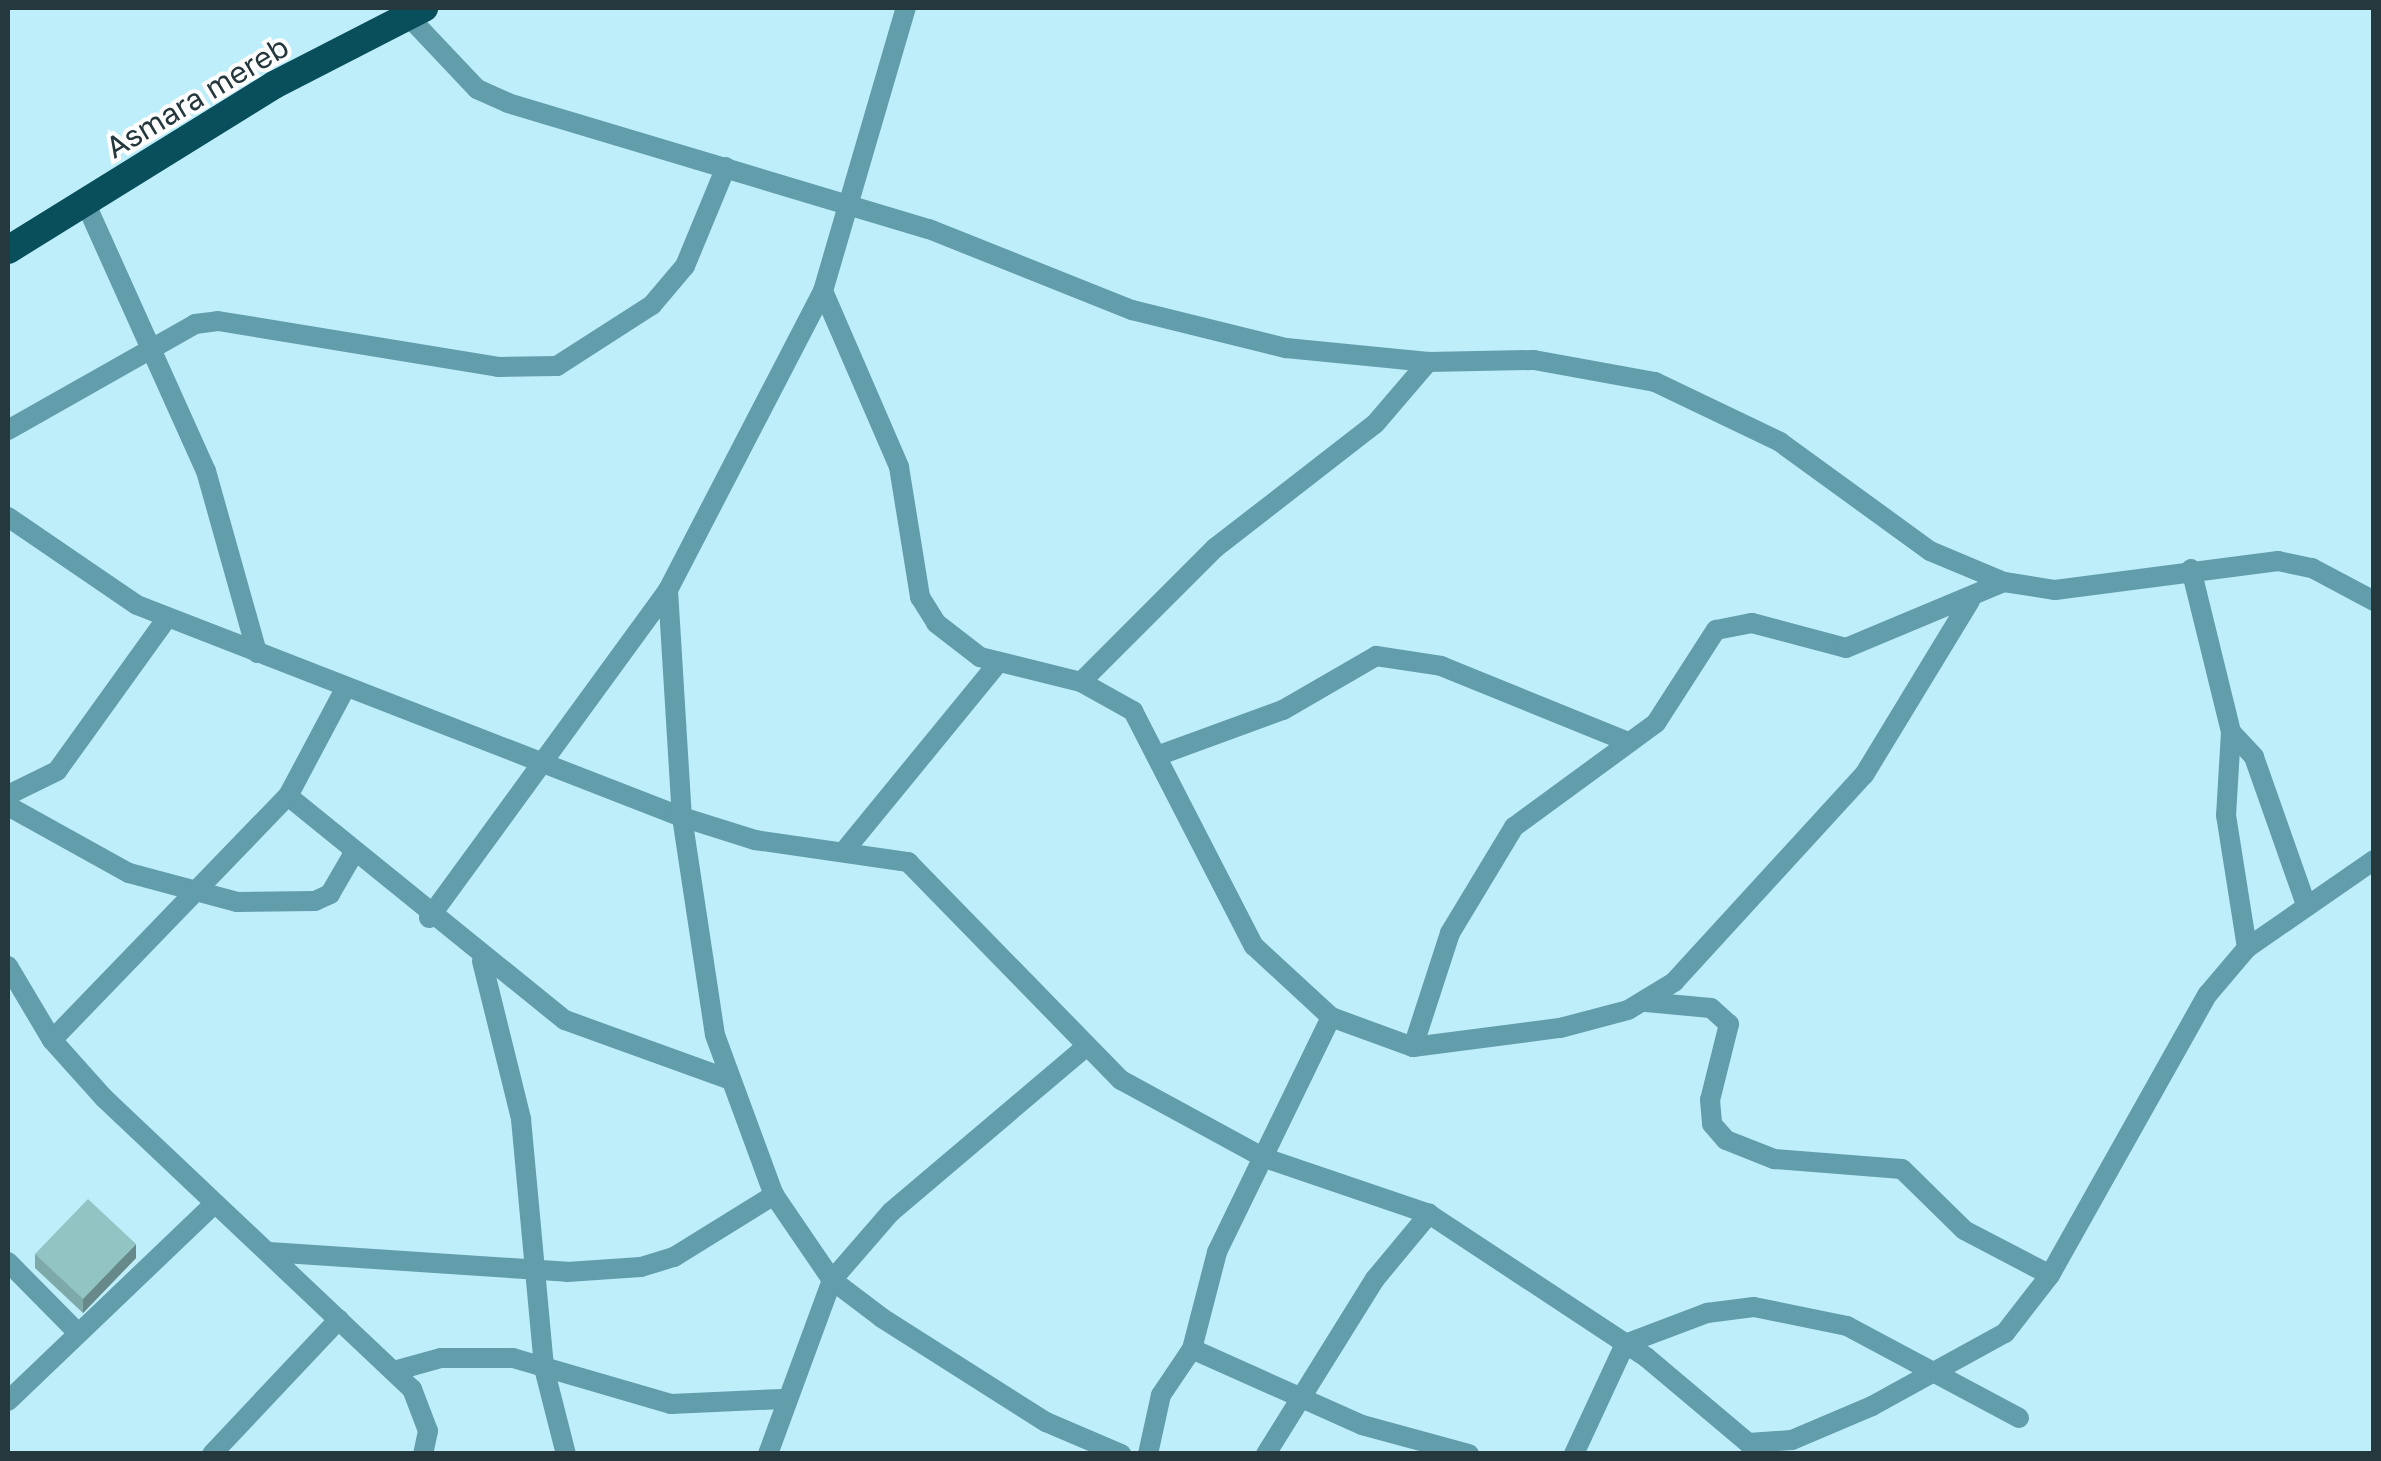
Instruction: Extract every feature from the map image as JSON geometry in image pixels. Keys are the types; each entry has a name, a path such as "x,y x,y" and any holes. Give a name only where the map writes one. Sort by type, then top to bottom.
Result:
{"highway":[{"name":"Asmara mereb","path":"8,250 416,12"}],"street":[{"path":"429,918 668,590 822,291 906,8"},
{"path":"416,12 477,89 849,202 1212,333 1428,362 1534,360 1655,382 1780,442 1930,551 2004,582 2055,590 2278,562 2312,568 2374,602"},
{"path":"8,430 152,348 218,321 498,366 557,366 652,306 685,266 726,167"},
{"path":"85,202 222,514 257,654"},
{"path":"822,291 899,467 920,597 956,642 998,663 1080,682 1133,711 1254,946 1331,1017 1414,1048 1470,1047 1646,1002 1723,1014 1727,1042 1710,1100 1712,1124 1726,1140 1774,1159 1902,1169 1964,1230 2050,1275"},
{"path":"1080,682 1215,548 1375,424 1428,362"},
{"path":"8,517 91,582 167,618 682,817 755,840 885,852 933,879 1083,1048 1159,1104 1262,1157 1429,1214 1626,1344 1742,1448 1792,1440 1934,1375 2005,1334 2050,1275 2170,1048 2248,948 2374,860"},
{"path":"2191,570 2231,732 2226,816 2248,948"},
{"path":"1414,1048 1475,880 1514,827 1672,706 1696,658 1731,623 1846,648 1970,601 2004,582"},
{"path":"668,590 682,817 728,1079 774,1195 832,1280 1046,1422 1122,1454"},
{"path":"1646,1002 1707,949 1864,774 1970,601"},
{"path":"8,795 57,770 167,618"},
{"path":"1157,756 1283,710 1376,656 1440,666 1626,741"},
{"path":"845,850 998,663"},
{"path":"52,1040 198,894 288,796 346,687"},
{"path":"2231,732 2254,757 2306,905"},
{"path":"288,796 352,856 482,961 565,1020 728,1079"},
{"path":"8,806 129,873 198,894 291,908 330,894 352,856"},
{"path":"482,961 521,1118 544,1368 566,1454"},
{"path":"8,966 52,1040 213,1205 269,1252 394,1371 422,1410 423,1454"},
{"path":"1148,1454 1161,1394 1192,1349 1217,1252 1331,1017"},
{"path":"768,1454 783,1399 832,1280 891,1212 1083,1048"},
{"path":"269,1252 537,1270 674,1257 774,1195"},
{"path":"8,1401 213,1205"},
{"path":"1266,1454 1298,1396 1429,1214"},
{"path":"8,1262 78,1332"},
{"path":"1574,1454 1626,1344 1707,1313 1754,1308 1846,1326 2019,1418"},
{"path":"212,1454 339,1319"},
{"path":"1192,1349 1362,1426 1468,1454"},
{"path":"394,1371 441,1358 544,1368 671,1404 783,1399"},
{"path":"774,1431 781,1454"}],"building":[{"path":"88,1199 136,1244 83,1299 35,1254"}]}
